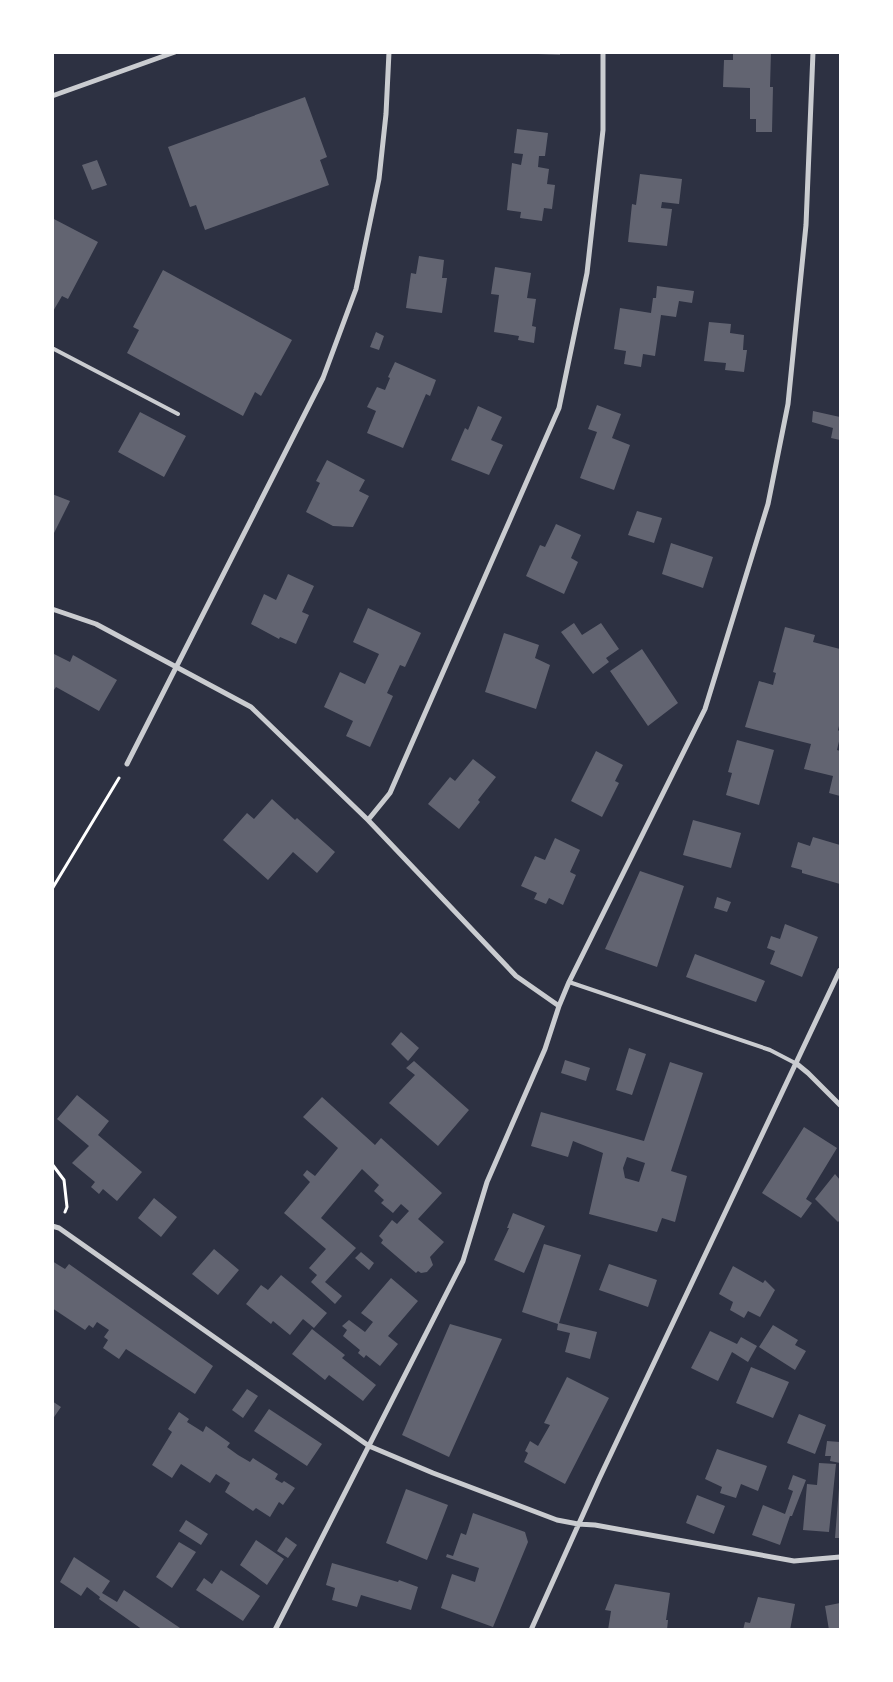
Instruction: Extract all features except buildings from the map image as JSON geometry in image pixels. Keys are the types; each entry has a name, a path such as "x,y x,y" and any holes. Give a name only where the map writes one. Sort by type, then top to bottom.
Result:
{"street":[{"path":"52,96 175,52"},
{"path":"127,764 323,378 356,289 379,179 386,114 389,52"},
{"path":"368,820 390,793 559,408 587,273 603,130 603,52"},
{"path":"275,1630 462,1261 487,1182 545,1049 569,982 705,708 768,504 788,404 806,225 813,52"},
{"path":"52,609 96,624 252,706 368,820 516,976 559,1006"},
{"path":"531,1630 578,1524 840,970"},
{"path":"796,1064 808,1073 840,1105"},
{"path":"52,1226 58,1228 369,1446 433,1473 557,1520 595,1525 794,1561 840,1557"}],"lane":[{"path":"52,348 178,414"},
{"path":"569,982 770,1050 796,1064"}],"path":[{"path":"52,889 127,764"},
{"path":"52,1164 64,1180 67,1207 58,1228"}]}
